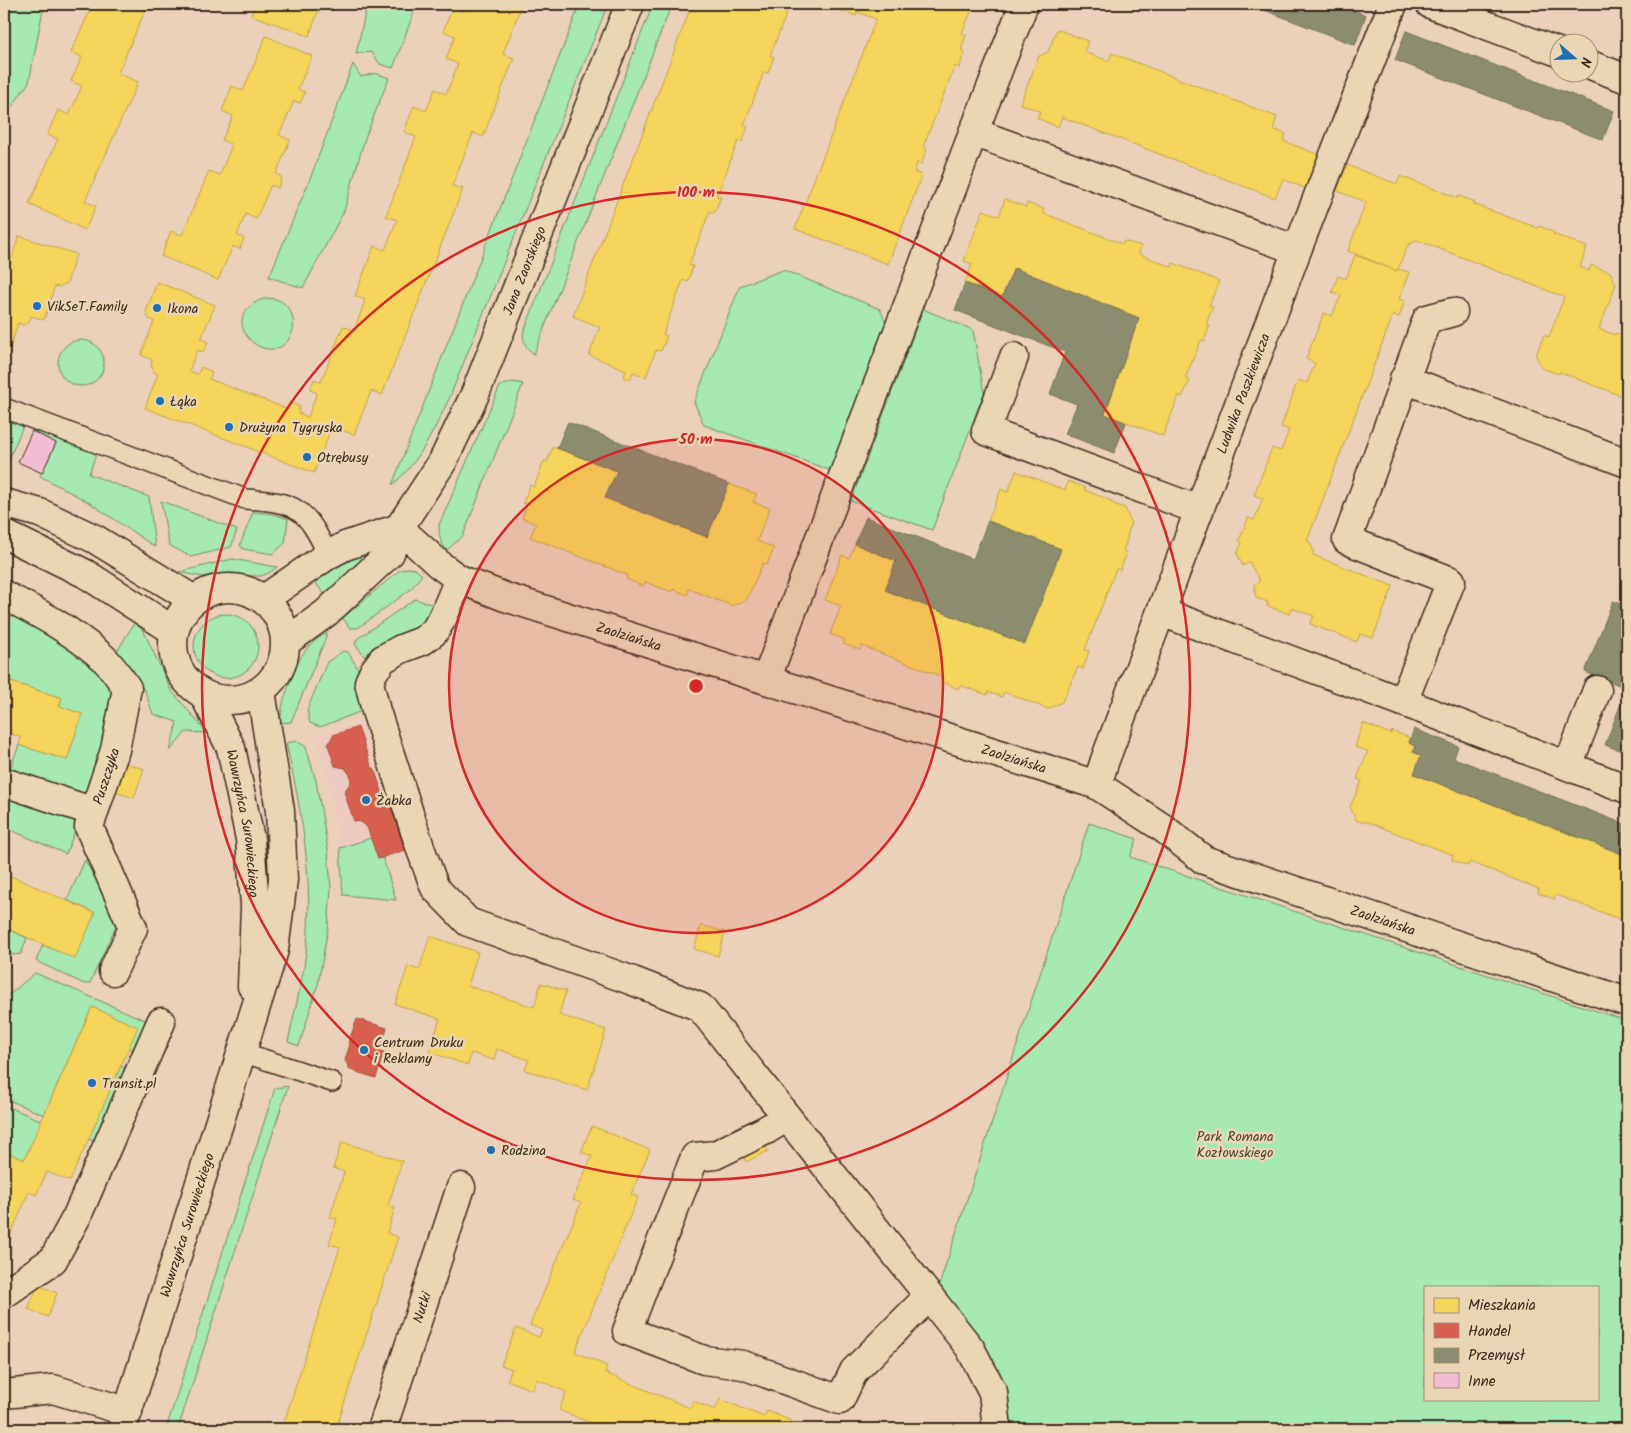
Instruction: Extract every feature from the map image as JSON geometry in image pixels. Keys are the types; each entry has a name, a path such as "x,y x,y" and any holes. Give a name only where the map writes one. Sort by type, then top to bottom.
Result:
{"street":[{"name":"Jana Zaorskiego","path":"286,642 326,613 390,553 399,528 444,460 475,394 630,4"},
{"path":"766,680 973,132 1024,4"},
{"name":"Ludwika Paszkiewicza","path":"1097,785 1297,250 1393,4"},
{"path":"1430,4 1548,48"},
{"path":"1598,68 1627,79"},
{"path":"973,132 1297,250"},
{"path":"1403,702 1451,581 1347,540 1427,319 1453,312"},
{"path":"1014,357 986,431 1199,510"},
{"path":"1404,379 1627,462"},
{"path":"4,503 40,513 95,539 194,600"},
{"path":"264,599 328,555 346,546 399,528"},
{"name":"Zaolziańska","path":"399,528 441,566 459,579 505,597 1097,785 1164,828 1204,860 1627,1002"},
{"path":"4,534 86,574 174,631"},
{"path":"459,579 443,617 434,632 422,641 382,659 369,682 376,710 435,888 468,922 624,977 700,1008 970,1348 993,1392 997,1429"},
{"path":"229,587 264,599 280,618 286,642 284,661 275,678 261,691 233,701 204,695 184,679 174,656 174,631 181,614 194,600 229,587"},
{"name":"Puszczyka","path":"4,595 66,629 102,656 127,688 115,750 94,812 4,782"},
{"path":"1161,612 1403,702 1627,789"},
{"path":"1568,766 1597,690"},
{"name":"Wawrzyńca Surowieckiego","path":"125,1421 274,950 283,880 280,811 261,691"},
{"name":"Wawrzyńca Surowieckiego","path":"204,695 231,748 250,839 255,906 251,1020"},
{"path":"94,812 89,827 133,928 113,970"},
{"path":"4,1294 53,1260 77,1216 161,1022"},
{"path":"787,1117 766,1130 715,1155 695,1157 662,1237 627,1331 704,1360 743,1365 840,1400 854,1370 929,1296"},
{"name":"Nutki","path":"382,1429 461,1187"},
{"path":"4,1394 53,1389 125,1421"}],"lane":[{"path":"4,408 245,499 275,501 298,509 315,528 328,555"},
{"path":"242,1052 332,1082"}],"shaded area":[{"path":"366,720 409,848 378,859 370,838 340,848 328,784 316,737"}],"green space":[{"path":"4,4 44,4 29,82 4,118"},
{"path":"367,4 417,4 393,68 380,64 371,52 356,54"},
{"path":"580,4 608,4 449,399 418,456 392,485"},
{"path":"653,4 672,4 534,354 526,346 523,334"},
{"path":"353,64 361,77 375,73 389,78 365,138 344,211 303,288 269,277 310,179"},
{"path":"783,270 880,309 889,331 835,472 704,425 694,402 740,286"},
{"path":"263,299 280,301 288,308 293,317 292,333 283,345 272,349 261,347 250,340 244,331 242,319 248,308"},
{"path":"923,309 973,330 984,393 932,530 851,501"},
{"path":"81,340 94,344 100,350 104,363 100,376 94,382 81,386 68,382 62,376 58,363 62,350 68,344"},
{"path":"513,382 523,384 463,536 447,550 440,539 439,525 500,386"},
{"path":"11,418 24,424 9,459 4,457 4,442"},
{"path":"34,427 97,452 89,474 149,497 155,547 90,503 40,476 56,443 32,431"},
{"path":"161,501 237,530 231,547 191,557 169,545"},
{"path":"253,512 273,514 288,519 285,543 273,554 243,549 240,545"},
{"path":"378,543 381,548 324,594 314,581"},
{"path":"232,559 277,567 261,576 233,573 203,577 179,572"},
{"path":"415,569 422,575 410,590 358,628 350,628 343,618 400,570"},
{"path":"415,599 434,605 426,623 407,634 389,639 372,648 365,657 355,644 357,639"},
{"path":"4,602 98,666 119,693 84,804 7,778 19,745 67,760 82,714 59,706 62,698 5,680 8,674 4,672"},
{"path":"226,614 244,620 252,628 258,646 252,664 244,672 226,678 208,672 200,664 194,646 200,628 208,620"},
{"path":"135,622 144,632 171,690 207,733 186,732 170,751 177,722 153,714 145,691 116,653"},
{"path":"327,633 291,722 281,723 281,711 284,700 300,660 316,640"},
{"path":"343,651 348,652 358,669 358,699 362,711 320,727 310,723 307,710 327,662"},
{"path":"297,741 306,747 316,781 328,850 331,888 328,928 318,984 299,1046 288,1042 304,967 309,911 308,882 298,798 286,743"},
{"path":"4,791 81,815 66,854 4,827"},
{"name":"Park Romana Kozłowskiego","path":"1089,823 1137,839 1130,857 1627,1021 1627,1429 1009,1429 937,1292"},
{"path":"371,838 378,859 383,858 396,900 343,895 340,848"},
{"path":"85,860 118,921 90,983 84,984 36,961 43,945 75,958 95,913 67,900"},
{"path":"4,927 27,938 21,954 13,955 4,950"},
{"path":"35,973 152,1023 139,1052 128,1048 137,1027 92,1007 44,1115 4,1098 4,999"},
{"path":"121,1066 131,1071 99,1143 88,1139"},
{"path":"288,1086 178,1429 166,1429 275,1088"},
{"path":"4,1105 42,1121 24,1160 4,1151"}],"building: Mieszkania":[{"path":"93,4 148,4 118,73 138,82 85,201 96,206 85,230 29,204 58,139 47,135 58,110 69,115 82,86 71,81 82,57 71,52"},
{"path":"255,4 321,4 309,36 251,15"},
{"path":"466,4 522,4 503,54 514,58 483,137 473,133 452,186 463,189 382,395 371,391 354,435 332,426 314,473 145,408 158,374 154,372 151,365 152,360 141,355 154,321 149,319 146,312 157,282 215,305 201,339 208,342 203,352 197,350 189,371 198,374 201,367 212,372 209,379 287,409 290,402 300,407 298,413 308,417 317,393 310,390 314,379 321,382 343,326 354,330 360,315 365,300 355,296 374,246 385,250 397,220 386,216 416,137 404,132 414,106 426,111 435,89 446,94 458,64 446,59 455,36 443,31 453,7 463,12"},
{"path":"692,4 790,4 770,56 774,57 768,73 764,72 744,125 748,127 742,142 738,141 717,196 721,197 714,213 710,211 689,265 693,266 688,282 683,280 663,334 667,336 661,351 656,350 646,377 633,372 630,380 624,377 626,370 589,355 600,327 573,316"},
{"path":"835,4 966,4 971,12 962,33 966,35 961,50 965,52 959,68 955,66 923,147 927,149 921,164 917,163 914,172 922,175 888,264 795,229 876,19 857,12 856,16 841,10 842,6"},
{"path":"1057,29 1088,41 1084,52 1109,61 1112,53 1277,117 1273,129 1286,134 1283,141 1322,156 1309,190 1283,179 1275,198 1062,117 1058,127 1037,118 1040,111 1020,104 1039,56 1048,52"},
{"path":"266,36 312,56 298,89 305,92 300,103 294,101 279,135 290,140 276,174 282,177 278,188 271,185 256,219 246,214 237,235 244,238 240,249 233,246 218,280 161,256 171,231 182,235 209,171 220,175 232,145 222,140 233,116 222,111 232,86 243,91"},
{"path":"1347,165 1397,184 1400,176 1458,198 1459,196 1475,202 1473,204 1538,228 1539,226 1554,232 1553,234 1587,247 1580,267 1589,271 1591,265 1610,272 1616,284 1599,329 1627,337 1627,398 1560,372 1559,374 1541,368 1536,355 1544,335 1549,337 1564,297 1417,240 1408,245 1397,271 1348,251 1366,202 1337,191"},
{"path":"1005,199 1026,207 1027,203 1044,209 1043,213 1123,244 1124,241 1141,246 1139,254 1172,267 1173,263 1219,281 1209,306 1213,307 1206,324 1210,325 1204,341 1201,340 1185,379 1190,380 1182,397 1179,395 1163,436 1105,414 1139,318 1014,268 1002,297 965,283 972,264 964,261 983,210 999,216"},
{"path":"19,236 76,254 67,283 59,287 55,286 44,320 31,316 29,322 23,325 18,323 7,358 4,357 4,270 7,271"},
{"path":"1355,255 1397,271 1398,269 1409,272 1399,299 1405,301 1399,317 1393,315 1307,541 1310,542 1314,552 1313,555 1393,586 1373,638 1360,634 1357,642 1310,624 1314,616 1292,608 1290,614 1267,606 1268,602 1256,598 1254,585 1260,581 1249,562 1243,566 1237,554 1242,543 1239,541 1248,518 1254,520 1263,498 1254,495 1272,448 1281,451 1289,430 1281,427 1298,380 1307,383 1315,363 1306,359 1324,313 1332,316 1341,295 1332,292 1338,276 1346,279"},
{"path":"553,447 617,471 605,498 707,537 729,484 757,494 753,502 770,508 757,541 774,548 767,565 763,563 747,599 732,606 689,589 687,595 673,589 672,592 645,582 643,586 626,579 627,575 530,537 536,524 522,518 527,504 523,503 530,485 534,487 544,461 547,462"},
{"path":"1016,471 1065,490 1068,481 1086,488 1084,490 1125,508 1131,523 1123,551 1127,553 1120,570 1116,569 1085,650 1089,651 1083,669 1078,667 1062,702 1048,709 1004,692 1002,697 988,692 987,695 960,685 958,689 941,681 943,677 862,646 860,650 843,644 844,639 830,634 841,606 825,600 842,555 849,558 855,544 896,561 885,590 1025,644 1061,549 988,521 1001,489 1008,492"},
{"path":"4,672 8,674 5,680 62,698 59,706 82,714 67,760 19,745 21,737 4,732"},
{"path":"1363,723 1391,734 1392,731 1410,738 1409,743 1416,747 1413,752 1421,755 1414,774 1627,855 1627,922 1556,895 1554,899 1538,893 1539,889 1470,862 1468,866 1452,860 1453,855 1365,821 1364,823 1356,820 1350,807 1362,781 1357,779 1368,751 1355,747"},
{"path":"122,762 144,769 134,798 113,791"},
{"path":"4,873 95,913 75,959 4,927"},
{"path":"701,925 725,932 718,956 694,949"},
{"path":"430,936 478,952 468,986 534,1007 541,983 566,991 559,1015 606,1030 587,1090 525,1070 529,1060 497,1049 494,1060 471,1053 468,1065 429,1052 440,1019 395,1004 408,966 419,970"},
{"path":"92,1007 138,1027 70,1181 47,1172 36,1195 29,1192 10,1236 4,1233 4,1151 24,1160"},
{"path":"592,1126 650,1150 631,1194 638,1197 575,1352 607,1366 605,1373 690,1408 693,1401 715,1410 720,1399 764,1417 767,1411 792,1421 789,1428 792,1429 602,1429 559,1410 566,1392 537,1379 532,1390 507,1380 512,1369 501,1365 516,1328 539,1337 542,1330 530,1325 581,1203 573,1200 592,1156 581,1152"},
{"path":"763,1141 768,1151 746,1162 741,1153"},
{"path":"342,1142 402,1161 388,1206 395,1208 387,1233 398,1237 336,1429 282,1429 340,1247 329,1244 337,1219 330,1217 344,1172 333,1168"},
{"path":"38,1285 57,1293 48,1317 28,1309"}],"building: Handel":[{"name":"Żabka","path":"358,727 388,809 392,808 405,850 378,859 367,827 361,822 354,821 344,792 351,782 350,775 345,768 335,766 328,745 333,735"},
{"path":"357,1019 387,1028 380,1051 384,1052 376,1078 350,1070 345,1060 350,1044 348,1043"}],"building: Przemysł":[{"path":"1249,4 1336,4 1366,15 1355,45"},
{"path":"1406,31 1614,111 1603,140 1395,60"},
{"path":"1014,268 1139,318 1105,414 1126,423 1114,453 1065,434 1077,404 1050,394 1065,352 955,310 965,283 1002,297"},
{"path":"568,422 729,484 707,537 605,498 617,471 557,448"},
{"path":"866,517 973,559 988,521 1061,549 1025,644 885,590 896,561 855,544"},
{"path":"1613,601 1627,606 1627,688 1585,672"},
{"path":"1627,688 1627,753 1605,745"},
{"path":"1414,729 1458,746 1454,758 1627,825 1627,856 1414,774 1421,755 1413,752 1416,747 1409,743"}],"building: Inne":[{"path":"32,431 56,443 42,473 18,462"}],"place":[{"name":"VikSeT.Family","path":"37,306"},
{"name":"Ikona","path":"157,308"},
{"name":"Łąka","path":"160,401"},
{"name":"Drużyna Tygryska","path":"229,427"},
{"name":"Otrębusy","path":"307,457"},
{"name":"Żabka","path":"366,800"},
{"name":"Centrum Druku i Reklamy","path":"364,1050"},
{"name":"Transit.pl","path":"92,1083"},
{"name":"Rodzina","path":"491,1150"}]}
